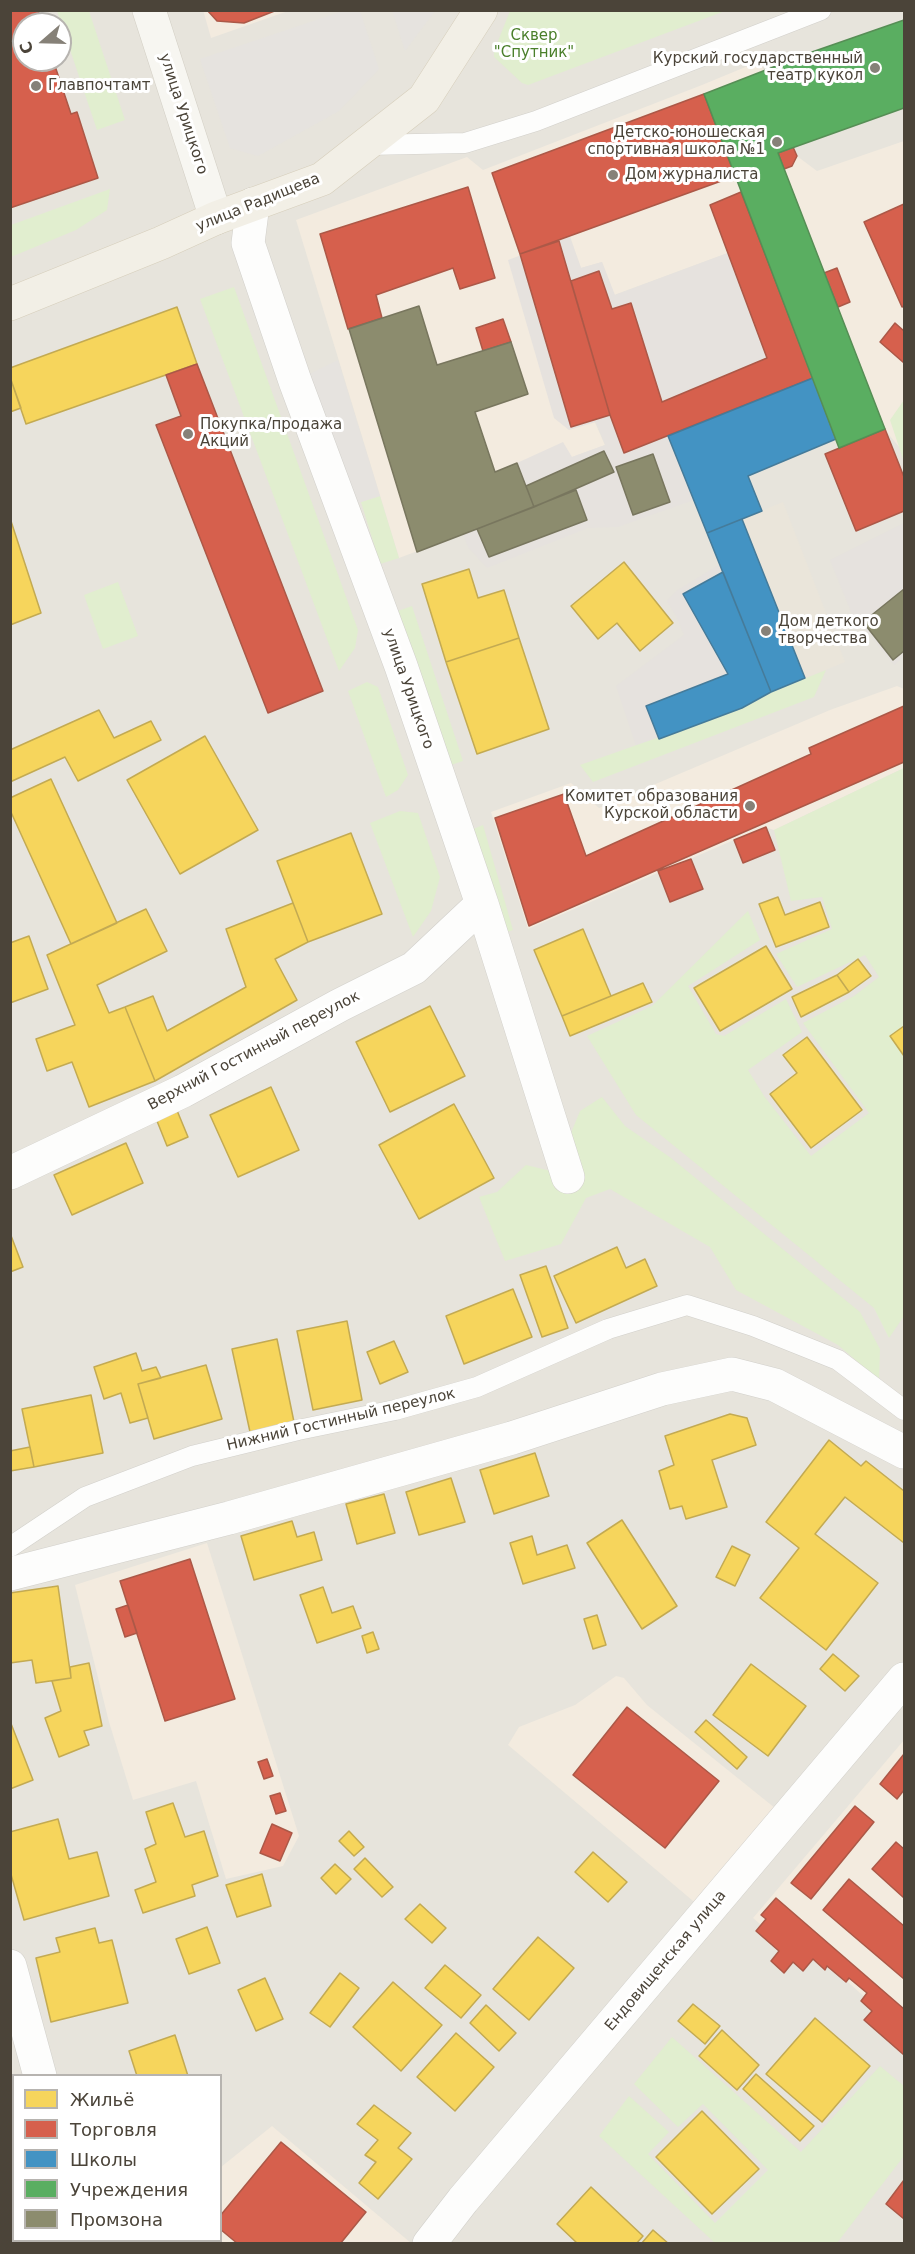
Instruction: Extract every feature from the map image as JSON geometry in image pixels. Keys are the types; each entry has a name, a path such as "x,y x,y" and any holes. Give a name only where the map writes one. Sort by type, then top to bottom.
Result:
{"main road":[{"name":"улица Урицкого","path":"148,10 216,218"},
{"name":"улица Радищева","path":"10,304 161,243 216,218 322,179 424,99 481,10"}],"street":[{"name":"улица Урицкого","path":"253,204 248,243 295,381 397,655 482,904 568,1177"},
{"name":"Верхний Гостинный переулок","path":"10,1173 183,1091 340,1005 414,968 482,904"},
{"path":"10,1574 229,1518 512,1438 662,1389 732,1374 775,1385 904,1452"},
{"name":"Ендовищенская улица","path":"429,2244 463,2200 904,1679"},
{"path":"10,1966 39,2074"}],"lane":[{"path":"366,145 465,143 536,121 821,10"},
{"name":"Нижний Гостинный переулок","path":"10,1547 85,1497 192,1456 298,1430 394,1410 477,1387 608,1329 687,1305 753,1326 838,1360 904,1410"}],"shaded area":[{"path":"203,10 288,11 211,38"},
{"path":"392,10 435,10 405,51"},
{"path":"11,11 904,11 904,2243 11,2244"},
{"path":"343,11 360,11 379,69 339,111 258,156 230,148 200,59"},
{"path":"760,61 797,156 817,171 904,141 904,444 900,448 885,430 839,448 760,241 614,295 602,262 581,268 570,237 520,254 605,445 572,457 518,463 534,507 399,558 296,220 467,157 483,170"},
{"path":"570,237 581,268 602,262 615,295 760,241 813,378 668,436 694,500 618,527 588,528 487,568 468,547 463,534 534,507 517,463 563,442 572,457 605,445 596,422 569,430 554,418 508,260"},
{"path":"338,360 380,496 342,508 295,381"},
{"path":"783,502 845,662 771,692 707,533"},
{"path":"904,523 904,657 894,665 851,612 830,560"},
{"path":"720,564 771,692 742,708 636,746 616,686 684,635 667,601 676,591"},
{"name":"Комитет образования Курской области","path":"897,686 904,689 904,768 774,830 765,827 528,929 491,812 571,783 599,808 830,710"},
{"path":"207,1543 299,1836 283,1866 226,1879 196,1781 133,1800 109,1722 75,1585"},
{"path":"616,1676 624,1678 647,1705 775,1808 699,1906 508,1745 519,1727 575,1705"},
{"path":"904,1740 904,2032 815,1953 805,1963 753,1918"},
{"path":"272,2126 411,2243 221,2244 222,2166"}],"green space":[{"name":"Сквер \"Спутник\"","path":"510,10 725,11 528,85 522,83 494,57 494,51"},
{"path":"89,11 125,120 97,130 72,56 72,12 57,12"},
{"path":"110,189 107,210 76,230 11,257 11,225"},
{"path":"234,287 358,630 355,648 339,671 200,299"},
{"path":"904,400 904,462 890,420"},
{"path":"380,496 399,558 380,564 361,502"},
{"path":"118,582 138,636 103,649 84,595"},
{"path":"412,606 463,761 445,767 395,612"},
{"path":"826,670 814,697 593,782 580,765 742,708 771,692"},
{"path":"367,682 378,687 408,775 398,790 386,797 348,691"},
{"path":"904,768 904,1316 889,1338 874,1308 636,1115 587,1036 652,1006 748,911 760,940 688,986 716,1034 724,1036 786,999 802,1032 748,1070 764,1096 811,1156 869,1113 803,1023 854,996 879,977 865,955 797,987 776,954 832,929 822,897 791,901 774,830"},
{"path":"400,811 418,813 440,877 431,911 413,937 370,823"},
{"path":"483,825 513,930 499,935 466,832"},
{"path":"602,1097 625,1126 671,1158 860,1312 880,1349 879,1380 838,1345 736,1290 710,1247 610,1189 586,1198 561,1244 505,1261 479,1197 497,1192 526,1165 555,1172 580,1111"},
{"path":"672,2037 801,2152 880,2066 904,2086 904,2156 837,2243 715,2243 599,2136 629,2096 669,2132 648,2154 715,2223 768,2170 703,2104 678,2127 634,2084"}],"building: Жильё":[{"path":"177,307 197,364 26,424 10,377 10,368"},
{"path":"10,377 21,408 10,412"},
{"path":"10,518 41,613 10,625"},
{"path":"624,562 673,623 640,651 617,623 598,639 571,606"},
{"path":"469,569 478,598 504,590 519,638 446,662 422,584"},
{"path":"519,638 549,729 477,754 446,662"},
{"path":"99,710 114,738 151,721 161,740 78,781 65,757 10,782 10,750"},
{"path":"205,736 258,830 180,874 127,780"},
{"path":"51,779 117,923 71,944 10,810 10,798"},
{"path":"351,833 382,914 308,942 277,861"},
{"path":"778,897 785,915 820,902 829,927 776,947 759,904"},
{"path":"293,903 308,942 275,959 297,1000 155,1081 125,1007 153,996 167,1031 246,987 226,929"},
{"path":"146,909 167,951 97,985 109,1013 125,1007 155,1081 89,1107 72,1062 47,1071 36,1039 75,1025 47,955"},
{"path":"583,929 611,996 562,1016 534,950"},
{"path":"29,936 48,989 10,1003 10,943"},
{"path":"766,946 792,989 720,1031 694,988"},
{"path":"858,959 871,976 849,992 837,975"},
{"path":"837,975 849,992 801,1017 792,997"},
{"path":"643,983 652,1002 570,1036 562,1016"},
{"path":"430,1006 465,1076 390,1112 356,1042"},
{"path":"904,1026 904,1056 890,1036"},
{"path":"807,1037 862,1110 811,1148 770,1094 797,1073 783,1055"},
{"path":"271,1087 299,1150 238,1177 210,1115"},
{"path":"454,1104 494,1178 419,1219 379,1145"},
{"path":"176,1108 188,1137 167,1146 155,1116"},
{"path":"126,1143 143,1183 72,1215 54,1175"},
{"path":"10,1233 23,1267 10,1272"},
{"path":"617,1247 626,1268 645,1259 657,1286 576,1323 554,1276"},
{"path":"546,1266 568,1328 542,1337 520,1275"},
{"path":"513,1289 532,1337 464,1364 446,1316"},
{"path":"347,1321 362,1400 313,1410 297,1331"},
{"path":"277,1339 294,1422 250,1432 232,1349"},
{"path":"394,1341 408,1372 380,1384 367,1352"},
{"path":"136,1353 142,1371 156,1367 161,1378 138,1384 148,1418 130,1423 121,1393 104,1399 94,1367"},
{"path":"206,1365 222,1419 154,1439 138,1384"},
{"path":"91,1395 103,1453 34,1467 22,1409"},
{"path":"730,1414 747,1418 756,1445 712,1460 727,1507 686,1519 682,1506 670,1509 659,1471 674,1465 665,1436"},
{"path":"829,1440 861,1466 866,1461 904,1491 904,1543 845,1497 815,1534 878,1583 826,1650 760,1598 799,1548 766,1522"},
{"path":"30,1447 34,1467 10,1471 10,1451"},
{"path":"535,1453 549,1496 494,1514 480,1470"},
{"path":"451,1478 465,1522 419,1535 406,1492"},
{"path":"384,1494 395,1533 357,1544 346,1504"},
{"path":"622,1520 677,1606 642,1629 587,1543"},
{"path":"292,1521 297,1537 314,1532 322,1560 254,1580 241,1536"},
{"path":"532,1536 537,1555 567,1545 575,1568 523,1584 510,1543"},
{"path":"732,1546 750,1555 735,1586 716,1577"},
{"path":"58,1586 71,1678 36,1683 32,1660 10,1663 10,1593"},
{"path":"323,1587 332,1613 353,1606 361,1628 317,1643 300,1595"},
{"path":"597,1615 606,1645 593,1649 584,1619"},
{"path":"373,1632 379,1649 367,1653 362,1636"},
{"path":"833,1654 859,1676 845,1691 820,1669"},
{"path":"89,1663 102,1726 84,1731 89,1745 59,1757 45,1718 61,1711 52,1681 71,1678 70,1667"},
{"path":"751,1664 806,1706 768,1756 713,1715"},
{"path":"706,1720 747,1757 737,1769 695,1732"},
{"path":"10,1721 33,1780 10,1789"},
{"path":"173,1803 185,1837 204,1831 218,1876 192,1885 195,1896 143,1913 135,1890 156,1882 145,1849 156,1844 146,1812"},
{"path":"58,1819 69,1859 97,1852 109,1896 24,1920 10,1871 10,1832"},
{"path":"349,1831 364,1847 354,1856 339,1841"},
{"path":"593,1852 627,1882 608,1902 575,1872"},
{"path":"365,1858 393,1887 382,1897 354,1869"},
{"path":"335,1864 351,1879 336,1894 321,1878"},
{"path":"262,1874 271,1906 237,1917 226,1885"},
{"path":"420,1904 446,1928 432,1943 405,1919"},
{"path":"207,1927 220,1963 189,1974 176,1939"},
{"path":"95,1928 99,1943 112,1940 128,2003 51,2022 36,1958 60,1952 56,1938"},
{"path":"538,1937 574,1968 529,2020 493,1989"},
{"path":"445,1965 481,1995 461,2018 425,1988"},
{"path":"340,1973 359,1988 330,2027 310,2013"},
{"path":"265,1978 283,2019 256,2031 238,1990"},
{"path":"393,1982 442,2025 401,2071 353,2027"},
{"path":"693,2004 720,2026 705,2044 678,2021"},
{"path":"486,2005 516,2033 499,2051 470,2023"},
{"path":"815,2018 870,2066 822,2122 766,2074"},
{"path":"722,2030 759,2065 737,2090 699,2056"},
{"path":"456,2033 494,2067 455,2111 417,2077"},
{"path":"175,2035 187,2074 136,2074 129,2051"},
{"path":"756,2074 814,2126 800,2141 743,2089"},
{"path":"374,2105 411,2133 398,2148 412,2159 378,2199 359,2183 376,2162 365,2155 378,2140 357,2124"},
{"path":"702,2111 759,2169 712,2214 656,2157"},
{"path":"591,2187 643,2236 636,2244 578,2244 557,2224"},
{"path":"653,2230 669,2244 641,2244"}],"building: Торговля":[{"name":"Главпочтамт","path":"10,10 38,10 39,12 12,12 12,72 57,72 71,114 77,112 98,178 10,208"},
{"path":"207,10 277,10 244,23 217,21"},
{"name":"Дом журналиста","path":"704,94 735,176 520,254 492,173"},
{"path":"793,147 797,156 792,166 784,169 778,153"},
{"path":"468,187 495,278 460,289 453,268 376,295 382,318 348,329 320,234"},
{"path":"741,192 813,378 624,453 610,415 571,281 599,271 612,309 631,303 662,402 767,358 710,205"},
{"path":"904,204 904,306 902,307 864,222"},
{"path":"559,241 610,415 571,427 520,254"},
{"path":"837,268 850,302 838,307 824,273"},
{"path":"503,319 511,342 483,351 476,328"},
{"path":"895,323 904,331 904,363 880,342"},
{"path":"197,364 323,691 268,713 156,425 181,416 166,375"},
{"path":"885,429 904,477 904,511 856,531 825,454"},
{"name":"Комитет образования Курской области","path":"904,706 904,762 529,926 495,818 564,794 586,856 811,754 809,748"},
{"path":"766,827 775,850 743,863 734,840"},
{"path":"691,859 703,889 670,902 658,871"},
{"path":"190,1559 235,1699 165,1721 120,1581"},
{"path":"128,1605 137,1633 125,1637 116,1609"},
{"path":"627,1707 719,1781 665,1848 573,1775"},
{"path":"904,1754 904,1790 897,1799 880,1784"},
{"path":"267,1759 273,1776 264,1779 258,1762"},
{"path":"280,1793 286,1811 276,1814 270,1796"},
{"path":"855,1806 874,1822 811,1899 791,1883"},
{"path":"272,1824 292,1833 280,1861 260,1853"},
{"path":"896,1842 904,1849 904,1898 872,1869"},
{"path":"849,1879 904,1926 904,1979 823,1910"},
{"path":"776,1898 904,2009 904,2055 864,2020 872,2011 861,2001 867,1993 849,1978 846,1982 827,1966 825,1970 813,1959 803,1971 793,1962 784,1973 771,1961 779,1951 756,1931 766,1919 761,1915"},
{"path":"281,2142 366,2212 340,2244 238,2244 222,2231 222,2214"},
{"path":"904,2180 904,2219 886,2204"}],"building: Школы":[{"path":"813,378 836,439 748,476 762,511 707,533 668,436"},
{"name":"Дом деткого творчества","path":"742,519 805,678 771,692 707,533"},
{"path":"723,572 771,692 742,708 659,739 646,706 728,674 683,594"}],"building: Учреждения":[{"path":"904,20 904,108 778,153 885,429 839,448 704,94 812,52"}],"building: Промзона":[{"path":"419,306 437,365 511,342 528,394 475,412 495,472 517,463 534,507 417,552 349,329"},
{"path":"604,451 614,472 534,507 526,486"},
{"path":"653,454 670,502 633,515 616,467"},
{"path":"576,490 587,520 489,557 477,529"},
{"path":"904,589 904,651 893,660 863,622"}],"place":[{"name":"Курский государственный театр кукол","path":"875,68"},
{"name":"Главпочтамт","path":"36,86"},
{"name":"Детско-юношеская спортивная школа №1","path":"777,142"},
{"name":"Дом журналиста","path":"613,175"},
{"name":"Покупка/продажа Акций","path":"188,434"},
{"name":"Дом деткого творчества","path":"766,631"},
{"name":"Комитет образования Курской области","path":"750,806"}]}
